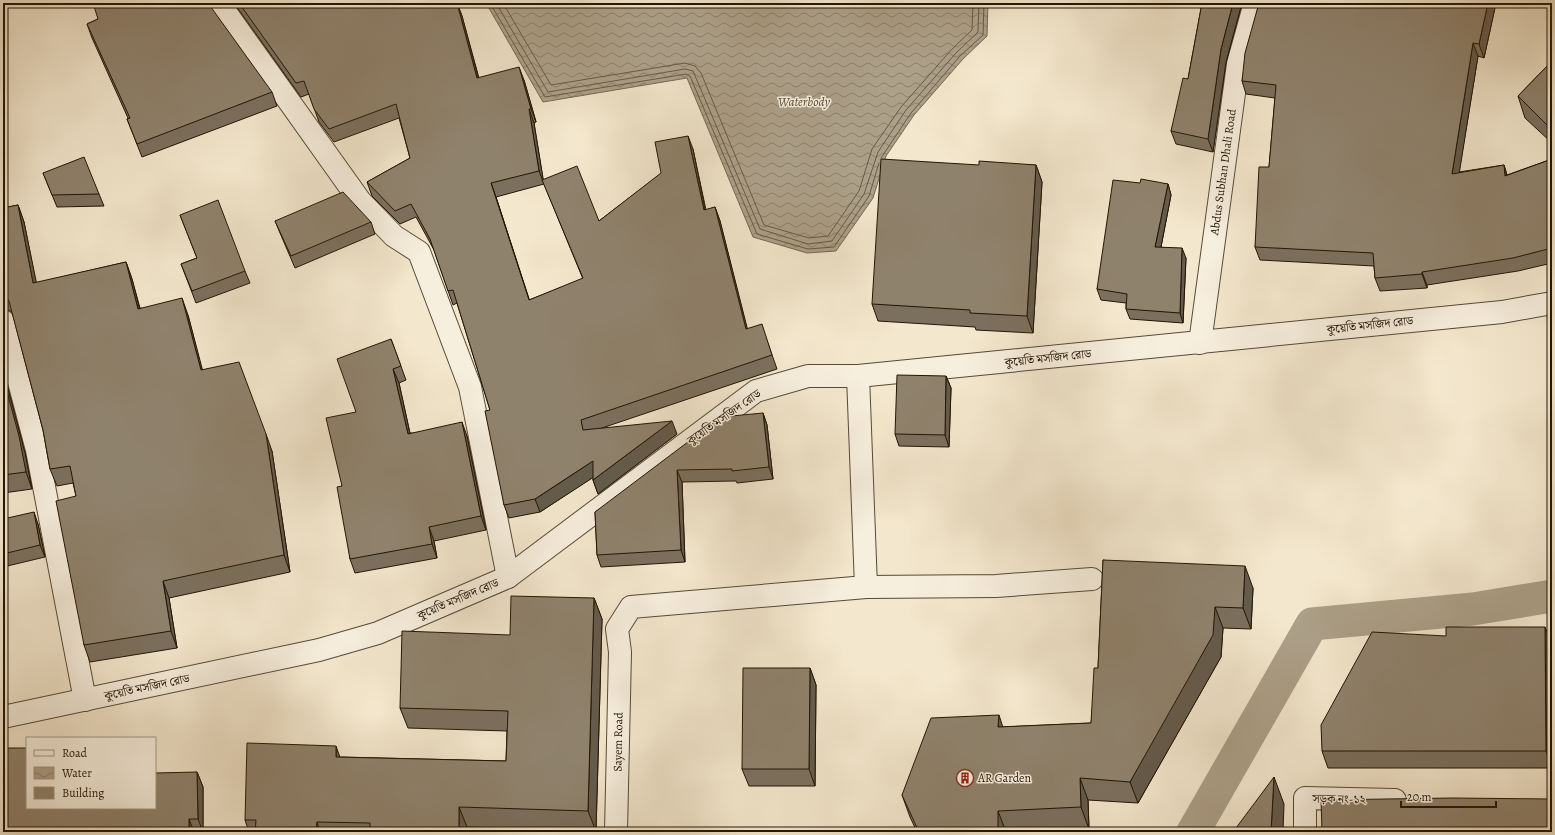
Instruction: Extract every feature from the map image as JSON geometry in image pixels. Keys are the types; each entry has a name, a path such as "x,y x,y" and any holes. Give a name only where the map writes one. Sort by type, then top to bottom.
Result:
{"street":[{"path":"219,3 360,201 394,236 419,252 470,388 508,577"},
{"name":"Abdus Subhan Dhali Road","path":"1200,343 1238,64 1255,3"},
{"name":"কুয়েতি মসজিদ রোড","path":"3,717 319,650 378,633 508,577 756,391 808,376 858,376 1200,343 1502,312 1552,303"},
{"path":"3,321 37,450 85,700"},
{"path":"858,376 866,587 996,586 1092,579"},
{"name":"Sayem Road","path":"616,832 620,652 617,629 631,606 866,587"},
{"name":"সড়ক নং-১২","path":"1305,832 1305,798 1416,800"}],"water":[{"name":"Waterbody","path":"486,3 988,3 987,36 963,59 914,115 886,156 873,198 836,251 807,253 753,237 687,78 543,102"}],"building":[{"path":"93,3 208,3 272,92 137,144 127,119 130,118 87,24 98,19"},
{"path":"239,3 457,3 477,78 519,67 531,109 529,109 539,171 491,183 529,300 583,278 542,180 577,166 599,221 661,173 655,142 688,136 704,210 715,207 746,329 762,324 772,355 581,420 583,430 672,421 593,480 593,461 535,499 504,505 485,411 490,410 453,290 448,291 430,239 411,204 395,211 367,182 410,158 396,104 329,129 314,109 304,81 296,83"},
{"path":"1202,3 1233,3 1221,49 1208,139 1171,131 1183,78 1188,79"},
{"path":"1259,3 1488,3 1479,44 1473,43 1452,174 1504,165 1505,176 1552,159 1552,248 1513,258 1422,272 1422,274 1375,278 1373,253 1255,247 1259,167 1269,167 1276,85 1242,81 1245,53"},
{"path":"1552,61 1552,130 1518,96"},
{"path":"84,157 99,194 52,195 43,173"},
{"path":"881,159 979,165 979,161 1036,165 1027,316 970,313 970,310 872,304"},
{"path":"1141,179 1168,184 1155,247 1182,248 1180,313 1126,309 1127,294 1097,289 1113,180 1140,183"},
{"path":"343,192 371,222 291,256 275,221"},
{"path":"218,200 245,271 192,291 181,264 197,258 180,215"},
{"path":"18,205 33,283 126,262 138,309 182,298 201,370 239,362 266,434 284,555 163,581 171,631 84,645 56,501 76,496 70,466 50,469 43,430 9,301 3,294 3,208"},
{"path":"391,339 401,366 393,369 408,434 462,422 481,516 429,527 432,544 350,559 337,487 342,486 326,418 356,412 337,359"},
{"path":"897,375 946,376 945,435 895,434"},
{"path":"3,377 19,436 26,472 3,475"},
{"path":"763,413 769,467 732,471 732,469 677,470 681,550 597,555 595,512 721,417"},
{"path":"34,512 40,545 3,554 3,519"},
{"path":"1103,560 1245,566 1243,608 1215,607 1213,635 1130,782 1080,778 1081,807 998,811 998,830 996,832 919,832 902,795 931,718 999,715 998,727 1091,723 1094,668 1098,668"},
{"path":"511,596 594,598 588,811 459,807 459,832 370,832 370,823 317,822 316,832 255,832 256,820 245,820 247,743 336,746 336,757 506,761 508,711 400,708 402,631 510,635"},
{"path":"1446,627 1545,627 1546,751 1322,751 1321,725 1372,632 1446,636"},
{"path":"743,668 810,668 809,769 742,769"},
{"path":"3,748 26,748 26,809 156,809 156,773 197,772 198,819 189,819 189,832 6,832 7,796 3,796"},
{"path":"1274,777 1271,832 1233,832"},
{"path":"1452,798 1552,799 1552,832 1322,832 1321,800"}],"waterway":[{"path":"1193,832 1312,624 1473,609 1552,596"}],"place":[{"name":"AR Garden","path":"965,778"}]}
